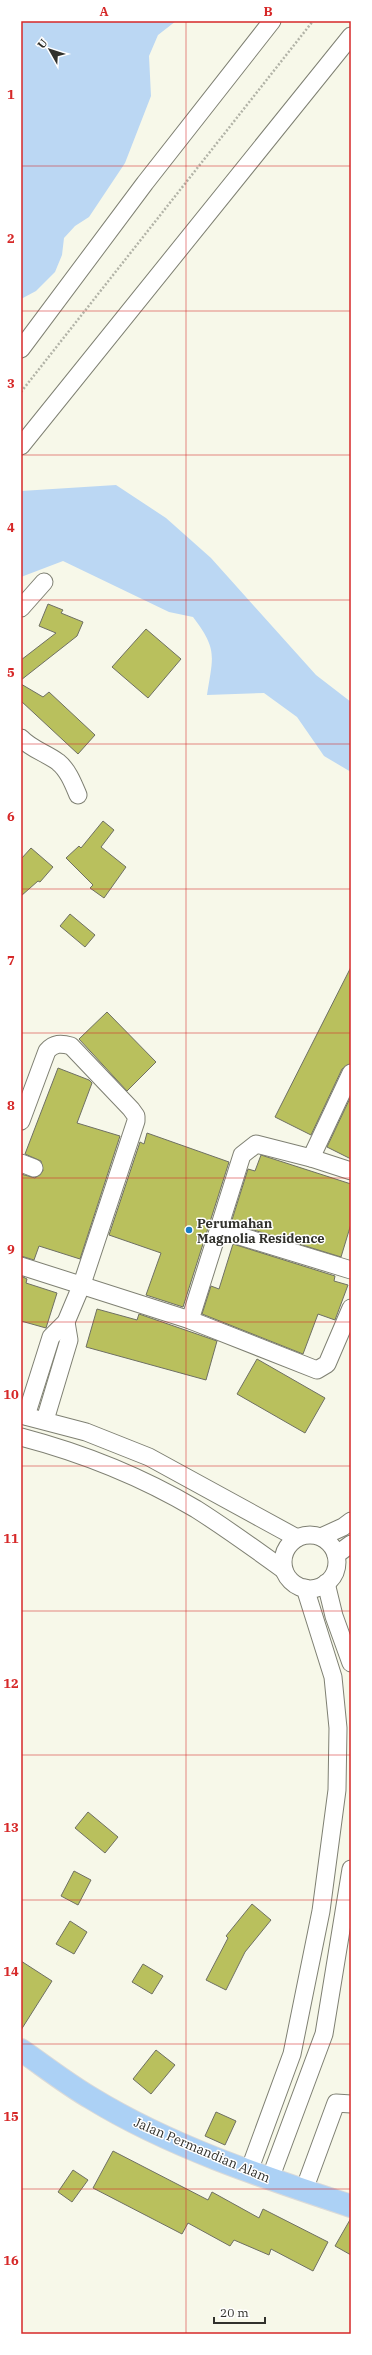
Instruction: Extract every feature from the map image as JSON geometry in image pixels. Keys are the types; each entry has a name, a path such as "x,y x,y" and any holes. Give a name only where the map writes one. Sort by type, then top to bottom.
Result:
{"main road":[{"name":"Jalan Permandian Alam","path":"21,2050 91,2098 142,2126 248,2171 351,2206"}],"street":[{"path":"21,349 145,183 272,21"},
{"path":"21,446 351,36"},
{"path":"21,608 44,582"},
{"path":"21,738 27,745 58,762 65,770 78,795"},
{"path":"21,1121 47,1051 52,1045 59,1044 71,1046 136,1116 136,1121 82,1284 66,1322 51,1337 24,1415 86,1432 149,1457 297,1538"},
{"path":"311,1158 351,1073"},
{"path":"190,1320 220,1230 242,1155 246,1150 256,1144 264,1145 351,1171"},
{"path":"220,1230 351,1270"},
{"path":"21,1266 82,1284 190,1320 317,1370 327,1364 351,1308"},
{"path":"45,1420 69,1340 66,1322"},
{"path":"21,1438 94,1459 195,1509 284,1570 291,1582 305,1588 320,1587 326,1583 335,1570 336,1555 328,1541 321,1537 309,1535 297,1538 286,1549 284,1556 284,1570"},
{"path":"176,1500 188,1477"},
{"path":"321,1537 343,1527 351,1521"},
{"path":"336,1555 351,1544"},
{"path":"326,1583 334,1616 351,1663"},
{"path":"248,2171 292,2054 321,1911 338,1790 338,1728 333,1677 305,1588"},
{"path":"270,2179 324,2034 351,1869"},
{"path":"304,2190 336,2103 351,2104"}],"path":[{"path":"21,392 312,21"}],"water":[{"path":"21,21 176,21 158,35 149,56 151,96 125,163 89,217 75,226 64,238 62,255 55,272 36,291 21,299"},
{"path":"116,485 166,518 211,558 316,675 351,702 351,772 324,756 297,717 264,693 207,695 212,654 207,638 193,617 169,612 63,561 21,577 21,491"}],"building":[{"path":"48,604 63,610 61,613 83,622 77,636 21,680 21,660 56,633 39,626"},
{"path":"146,629 181,659 148,698 112,667"},
{"path":"21,684 43,697 49,692 95,735 78,754 21,701"},
{"path":"103,821 114,830 101,847 126,867 104,898 90,888 93,885 66,858 79,846 81,848"},
{"path":"31,848 53,867 40,882 38,881 21,896 21,859"},
{"path":"70,914 95,935 85,947 60,926"},
{"path":"351,967 351,1063 342,1069 311,1135 275,1117"},
{"path":"107,1012 156,1062 127,1091 79,1039"},
{"path":"58,1068 89,1080 92,1083 77,1123 120,1136 80,1259 39,1246 34,1260 21,1256 21,1174 35,1178 43,1171 41,1161 25,1154"},
{"path":"351,1096 351,1159 327,1147"},
{"path":"147,1133 229,1162 183,1307 146,1295 161,1253 109,1235 140,1142 144,1144"},
{"path":"261,1155 351,1184 351,1224 341,1257 231,1223 248,1169 255,1171"},
{"path":"233,1244 335,1276 334,1281 348,1285 335,1320 318,1314 303,1354 202,1314 211,1286 219,1289"},
{"path":"21,1276 27,1279 26,1283 57,1293 46,1328 21,1321"},
{"path":"97,1309 137,1320 139,1314 217,1341 206,1380 86,1347"},
{"path":"257,1359 325,1398 305,1433 237,1394"},
{"path":"88,1812 118,1837 105,1853 75,1828"},
{"path":"74,1871 91,1880 78,1905 61,1896"},
{"path":"252,1904 271,1920 245,1952 226,1990 206,1980 228,1938 226,1936"},
{"path":"70,1921 87,1932 74,1954 56,1944"},
{"path":"21,1961 52,1981 21,2030"},
{"path":"143,1964 163,1976 152,1994 132,1982"},
{"path":"156,2050 175,2065 151,2094 133,2079"},
{"path":"216,2112 236,2121 225,2145 205,2136"},
{"path":"113,2151 208,2200 212,2192 259,2218 263,2209 328,2242 313,2271 271,2249 269,2255 234,2240 230,2246 188,2223 182,2234 93,2188"},
{"path":"73,2170 88,2180 72,2202 58,2192"},
{"path":"351,2218 351,2255 335,2246"}],"place":[{"name":"Perumahan Magnolia Residence","path":"189,1230"}]}
